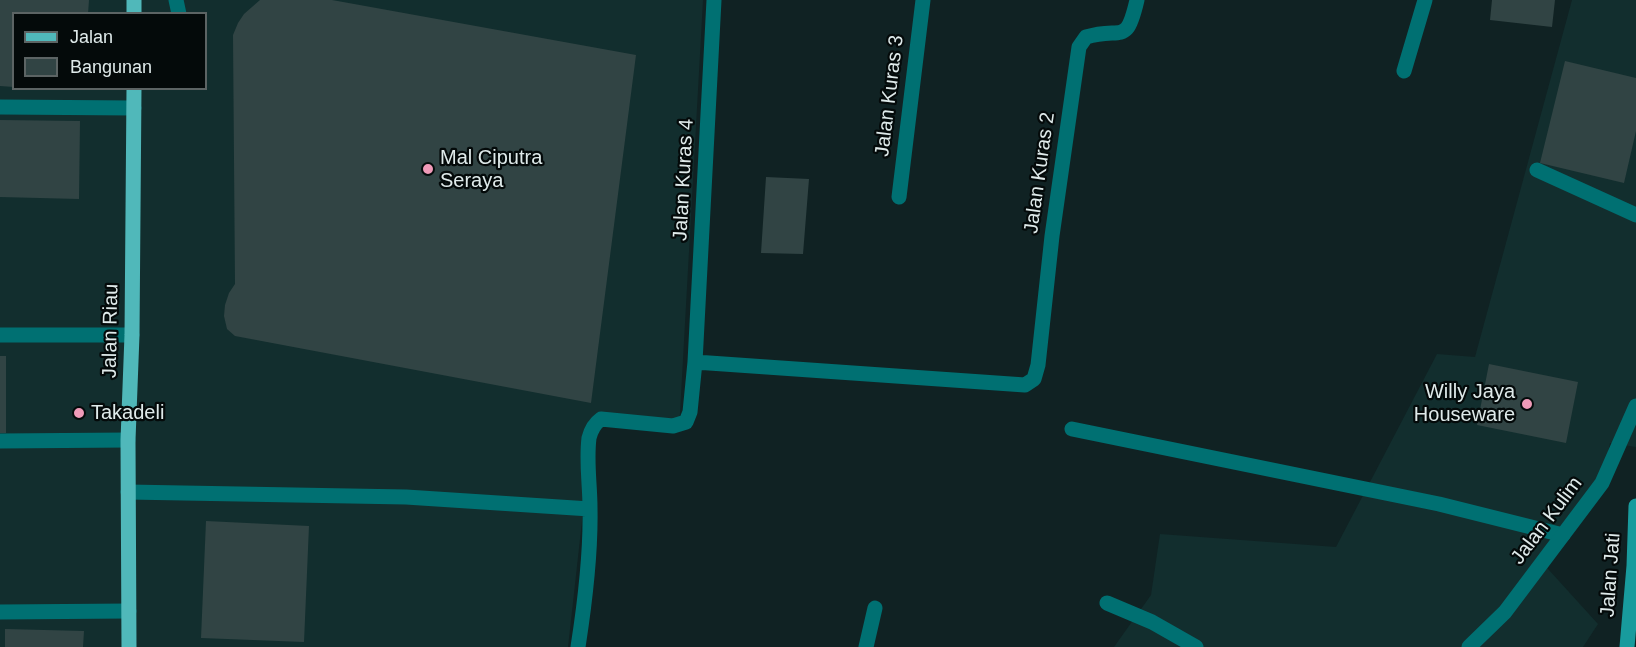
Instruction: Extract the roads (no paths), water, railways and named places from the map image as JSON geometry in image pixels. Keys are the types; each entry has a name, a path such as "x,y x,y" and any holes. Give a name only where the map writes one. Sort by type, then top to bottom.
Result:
{"main road":[{"name":"Jalan Riau","path":"129,647 128,440 132,335 134,90"},
{"name":"Jalan Jati","path":"1627,647 1634,566 1636,506"}],"street":[{"name":"Jalan Kuras 4","path":"590,509 587,458 593,426 601,419 673,426 686,422 690,412 695,362 714,0"},
{"name":"Jalan Kuras 3","path":"899,197 923,0"},
{"name":"Jalan Kuras 2","path":"695,362 1025,385 1034,379 1038,365 1052,236 1079,47 1086,37 1127,30 1137,0"},
{"path":"1404,71 1425,0"},
{"path":"0,107 134,108"},
{"path":"1537,170 1636,215"},
{"path":"0,335 132,335"},
{"name":"Jalan Kulim","path":"1469,647 1504,612 1602,483 1636,406"},
{"path":"1072,429 1439,504 1563,535"},
{"path":"0,441 128,440"},
{"path":"128,492 405,497 590,509 578,647"},
{"path":"1107,603 1152,622 1196,647"},
{"path":"866,647 874,608"},
{"path":"0,612 129,611"}],"place":[{"name":"Mal Ciputra Seraya","path":"428,169"},
{"name":"Willy Jaya Houseware","path":"1527,404"},
{"name":"Takadeli","path":"79,413"}]}
